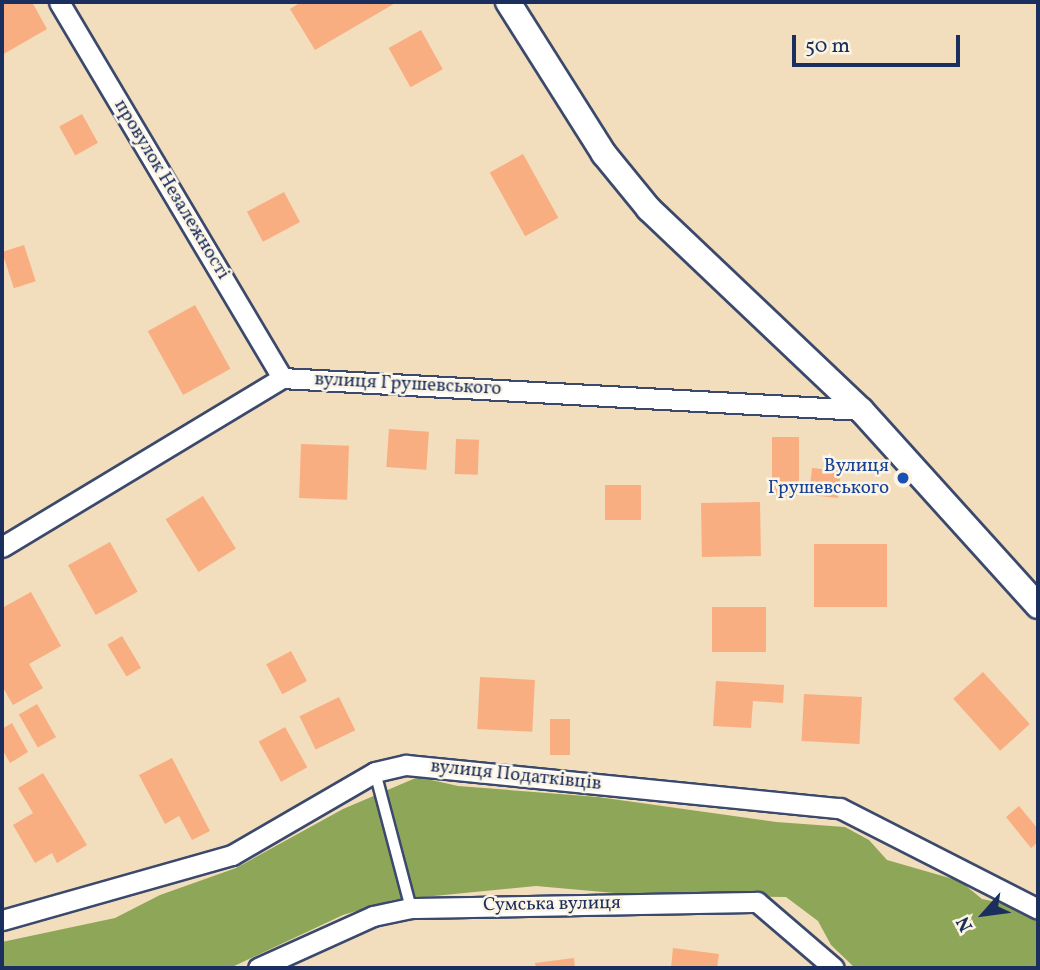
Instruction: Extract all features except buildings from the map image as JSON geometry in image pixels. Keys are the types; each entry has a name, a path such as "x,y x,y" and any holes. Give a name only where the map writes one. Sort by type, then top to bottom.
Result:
{"street":[{"name":"провулок Незалежності","path":"59,2 282,378"},
{"path":"508,2 604,154 649,209 860,410 1038,606"},
{"name":"вулиця Грушевського","path":"282,378 860,410"},
{"path":"2,547 282,378"},
{"name":"вулиця Податківців","path":"2,920 232,855 375,772 406,765 840,808 1038,909"},
{"name":"Сумська вулиця","path":"258,968 373,916 411,908 757,902 834,968"}],"lane":[{"path":"375,772 411,908"}],"green space":[{"path":"418,777 458,786 598,797 776,822 845,827 869,840 887,860 960,881 982,899 1011,905 1038,894 1038,968 855,968 831,945 818,921 786,897 648,896 536,886 393,900 343,915 230,968 2,968 2,942 115,918 160,895 236,868 343,809"}],"place":[{"name":"Вулиця Грушевського","path":"903,478"}]}
